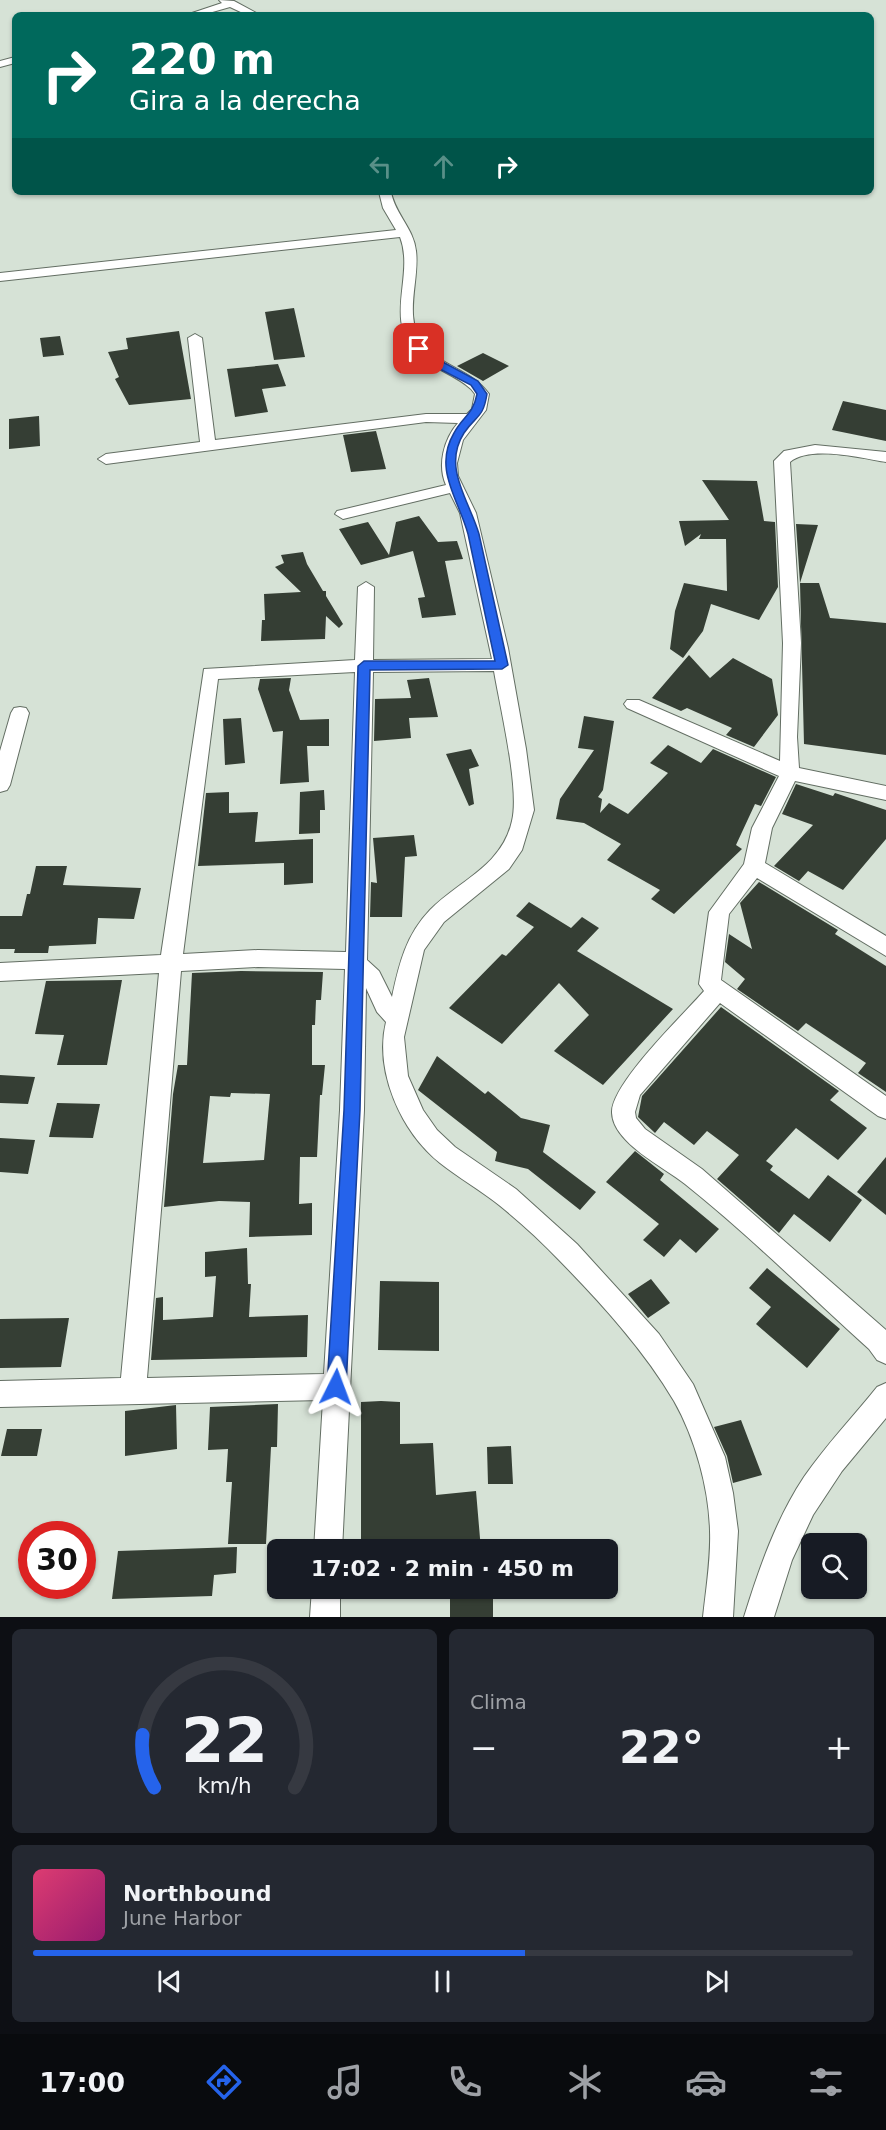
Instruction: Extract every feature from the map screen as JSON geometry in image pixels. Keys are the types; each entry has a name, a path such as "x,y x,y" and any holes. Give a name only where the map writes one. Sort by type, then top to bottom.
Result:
{"street":[{"path":"199,12 227,1 249,12"},
{"path":"387,195 390,213 404,233 410,253 406,321 408,330 419,349 428,357 467,378 479,388 482,394 482,405 461,429 451,451 450,476 474,534 502,665 524,810 518,837 502,864 455,901 425,931 414,948 396,1018 393,1056 397,1076 410,1109 429,1137 447,1155 507,1197 568,1252 650,1343 684,1393 711,1456 719,1493 724,1531 718,1617"},
{"path":"0,277 404,233"},
{"path":"195,338 208,444"},
{"path":"106,459 208,444 426,418 469,419"},
{"path":"886,457 808,451 792,452 781,465 792,643 788,737 790,773 762,828 754,866 719,912 710,984 886,1109"},
{"path":"343,514 456,487"},
{"path":"329,1539 352,1110 366,587"},
{"path":"133,1389 171,962 210,673 364,666 502,665"},
{"path":"633,704 790,773 886,793"},
{"path":"0,784 20,713"},
{"path":"754,866 886,947"},
{"path":"0,972 251,958 328,959 356,964 374,978 387,1011 396,1018"},
{"path":"718,990 632,1088 625,1100 625,1123 637,1136 694,1177 878,1340 886,1351"},
{"path":"0,1394 133,1389 336,1387"},
{"path":"759,1617 770,1576 802,1507 826,1469 872,1417 886,1396"},
{"path":"325,1617 326,1599"}],"building":[{"path":"294,308 305,357 274,360 265,312"},
{"path":"179,331 191,399 129,405 115,379 119,377 108,352 128,349 126,338"},
{"path":"60,336 64,355 43,357 40,338"},
{"path":"483,353 509,366 483,381 457,366"},
{"path":"278,364 286,386 262,389 268,412 235,417 227,369"},
{"path":"843,401 886,410 886,441 832,430"},
{"path":"39,416 40,446 9,449 9,419"},
{"path":"376,431 386,469 351,472 343,435"},
{"path":"702,480 757,481 764,521 775,522 778,587 759,620 711,604 703,631 683,658 670,649 675,611 684,583 727,591 726,539 699,539 701,534 685,546 679,521 729,520"},
{"path":"419,516 438,542 457,541 463,559 445,561 456,615 422,618 418,598 425,597 413,551 361,565 339,529 368,522 389,555 396,522"},
{"path":"796,524 818,525 800,583"},
{"path":"303,552 307,564 323,591 326,591 326,596 343,624 339,628 326,616 325,639 261,641 262,620 265,620 264,594 301,592 275,567 284,563 281,555"},
{"path":"800,583 819,583 830,618 886,623 886,755 804,744"},
{"path":"689,655 710,678 733,658 772,679 778,715 754,747 726,735 732,728 687,708 681,711 652,698"},
{"path":"291,678 289,690 300,720 329,719 329,746 307,746 309,782 280,784 283,731 273,732 258,689 260,679"},
{"path":"429,678 438,717 409,718 411,738 374,741 375,699 411,698 407,680"},
{"path":"584,716 614,721 603,790 598,797 602,799 600,813 609,803 628,814 668,773 650,763 668,745 701,763 713,749 776,777 761,806 755,804 736,845 742,849 674,914 651,899 660,890 607,860 621,844 584,823 556,819 560,799 594,750 578,748"},
{"path":"241,718 245,763 225,765 223,719"},
{"path":"471,749 479,766 469,769 474,804 469,806 446,754"},
{"path":"796,784 833,796 835,793 886,810 886,839 843,890 808,871 799,881 774,866 813,825 782,814"},
{"path":"324,790 325,810 320,810 320,833 299,834 300,792"},
{"path":"229,792 229,813 258,812 255,842 313,839 313,883 284,885 284,863 198,866 206,793"},
{"path":"414,835 417,856 405,857 402,917 370,917 371,882 377,883 373,838"},
{"path":"36,866 67,866 63,885 141,888 134,919 98,918 96,944 49,946 48,953 14,953 15,949 0,949 0,916 22,916"},
{"path":"759,882 838,930 835,934 886,966 886,1092 858,1073 866,1063 806,1023 798,1031 737,989 745,979 725,962 729,934 752,949 740,903"},
{"path":"529,902 571,928 582,917 599,928 577,951 673,1009 603,1085 554,1051 589,1015 559,983 502,1044 449,1008 502,954 506,956 534,927 516,916"},
{"path":"323,972 321,1000 316,1000 315,1025 312,1025 312,1065 325,1065 322,1095 320,1095 317,1157 300,1157 299,1204 312,1203 312,1235 249,1237 250,1202 219,1201 164,1207 173,1094 178,1065 187,1065 192,973","holes":["231,1093 270,1094 264,1160 203,1163 210,1096 230,1097"]},
{"path":"122,980 107,1065 57,1065 64,1035 35,1034 46,981"},
{"path":"721,1007 839,1091 830,1100 867,1128 838,1160 796,1128 766,1161 773,1166 770,1170 809,1199 828,1175 862,1200 830,1242 794,1214 779,1233 717,1179 739,1155 707,1131 694,1145 664,1122 655,1133 638,1117 642,1096"},
{"path":"437,1056 485,1094 488,1091 521,1118 550,1125 543,1152 596,1192 580,1210 528,1169 495,1161 497,1152 418,1090"},
{"path":"0,1075 35,1077 28,1104 0,1103"},
{"path":"57,1103 100,1104 93,1138 49,1137"},
{"path":"0,1138 35,1140 28,1174 0,1172"},
{"path":"635,1151 664,1174 660,1180 719,1229 696,1253 680,1239 664,1257 643,1240 659,1224 606,1182"},
{"path":"886,1157 886,1215 857,1192"},
{"path":"247,1248 248,1284 251,1284 249,1317 308,1315 307,1357 151,1360 156,1298 163,1297 163,1320 213,1317 216,1276 205,1277 205,1252"},
{"path":"767,1268 840,1329 807,1368 756,1324 771,1307 749,1288"},
{"path":"651,1279 670,1303 648,1318 628,1294"},
{"path":"380,1281 439,1282 439,1351 378,1350"},
{"path":"69,1318 61,1367 0,1368 0,1319"},
{"path":"361,1402 400,1402 400,1444 433,1443 436,1495 476,1491 480,1539 361,1539"},
{"path":"278,1404 277,1447 271,1447 266,1544 228,1544 232,1482 226,1482 228,1449 208,1450 210,1407"},
{"path":"176,1405 177,1449 125,1456 125,1411"},
{"path":"741,1420 762,1475 733,1483 727,1456 714,1427"},
{"path":"7,1429 42,1429 37,1456 1,1456"},
{"path":"511,1446 513,1484 488,1484 487,1447"},
{"path":"237,1547 236,1573 214,1575 212,1596 112,1599 118,1551"},
{"path":"450,1599 493,1599 493,1617 450,1617"}],"route":[{"path":"336,1387 352,1110 364,666 502,665 485,595 474,534 468,513 450,476 449,463 451,451 461,429 482,405 482,394 474,383 437,364 419,349"}]}
